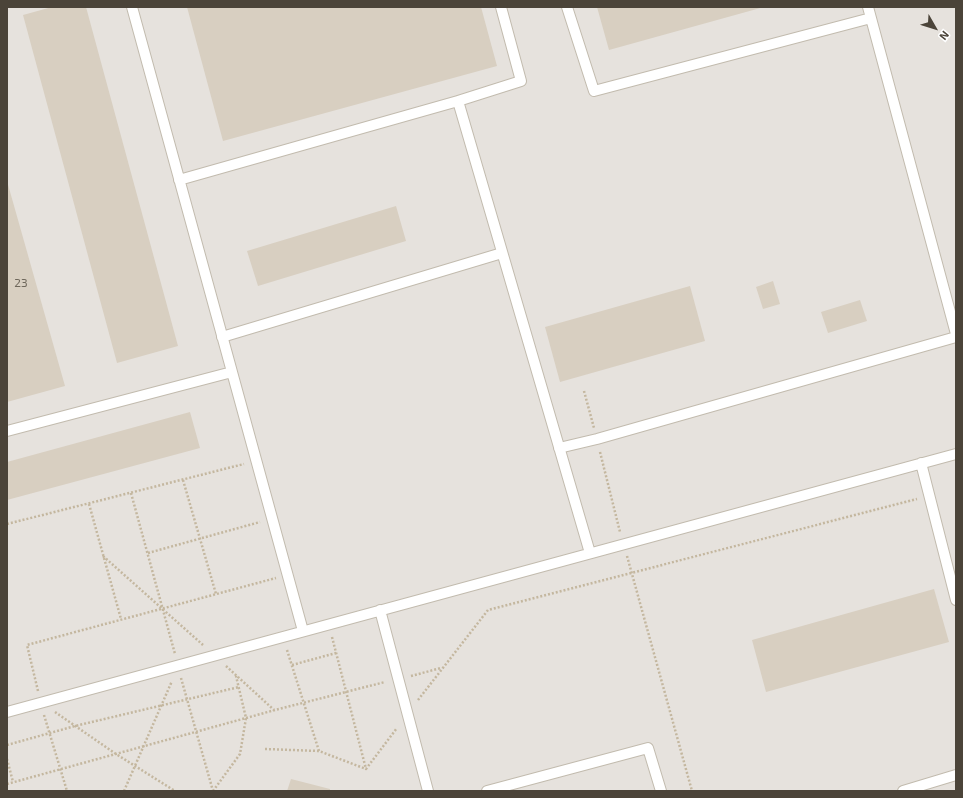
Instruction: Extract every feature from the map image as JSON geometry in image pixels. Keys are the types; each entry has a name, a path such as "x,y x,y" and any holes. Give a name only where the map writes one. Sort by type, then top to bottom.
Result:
{"lane":[{"path":"132,7 303,631"},
{"path":"179,180 458,101 521,81 501,7"},
{"path":"567,7 594,90 871,18"},
{"path":"559,448 597,439 956,336 868,7"},
{"path":"458,101 590,553"},
{"path":"222,337 502,253"},
{"path":"7,431 232,372"},
{"path":"8,709 41,703 956,454"},
{"path":"921,463 956,600"},
{"path":"380,610 428,791"},
{"path":"487,791 648,748 661,791"},
{"path":"903,791 914,789 956,775"}],"path":[{"path":"584,391 623,544 692,791"},
{"path":"7,524 256,461"},
{"path":"183,480 216,594"},
{"path":"131,493 213,791"},
{"path":"366,769 488,610 929,495"},
{"path":"89,504 121,619"},
{"path":"148,553 272,519"},
{"path":"103,556 163,608 275,710"},
{"path":"67,791 41,703 26,645 288,574"},
{"path":"329,625 366,769"},
{"path":"283,637 319,751"},
{"path":"292,665 336,653"},
{"path":"124,791 178,666"},
{"path":"7,784 275,710 442,668"},
{"path":"213,791 240,754 246,718 236,675"},
{"path":"7,745 75,726 239,687"},
{"path":"41,703 116,754 175,791"},
{"path":"265,749 319,751 366,769"},
{"path":"7,760 13,782"}],"shaded area":[{"path":"7,7 956,7 956,791 7,791"}],"building":[{"path":"52,7 86,7 178,346 117,363 23,15"},
{"path":"187,7 481,7 497,66 223,141"},
{"path":"597,7 764,7 609,50"},
{"path":"7,181 65,386 7,402"},
{"path":"396,206 406,241 258,286 247,251"},
{"path":"773,281 780,304 763,309 756,287"},
{"path":"690,286 705,341 560,382 545,327"},
{"path":"860,300 867,321 828,333 821,312"},
{"path":"190,412 200,448 7,500 7,462"},
{"path":"934,589 949,642 766,692 752,640"},
{"path":"291,779 330,789 330,791 287,791"}]}
